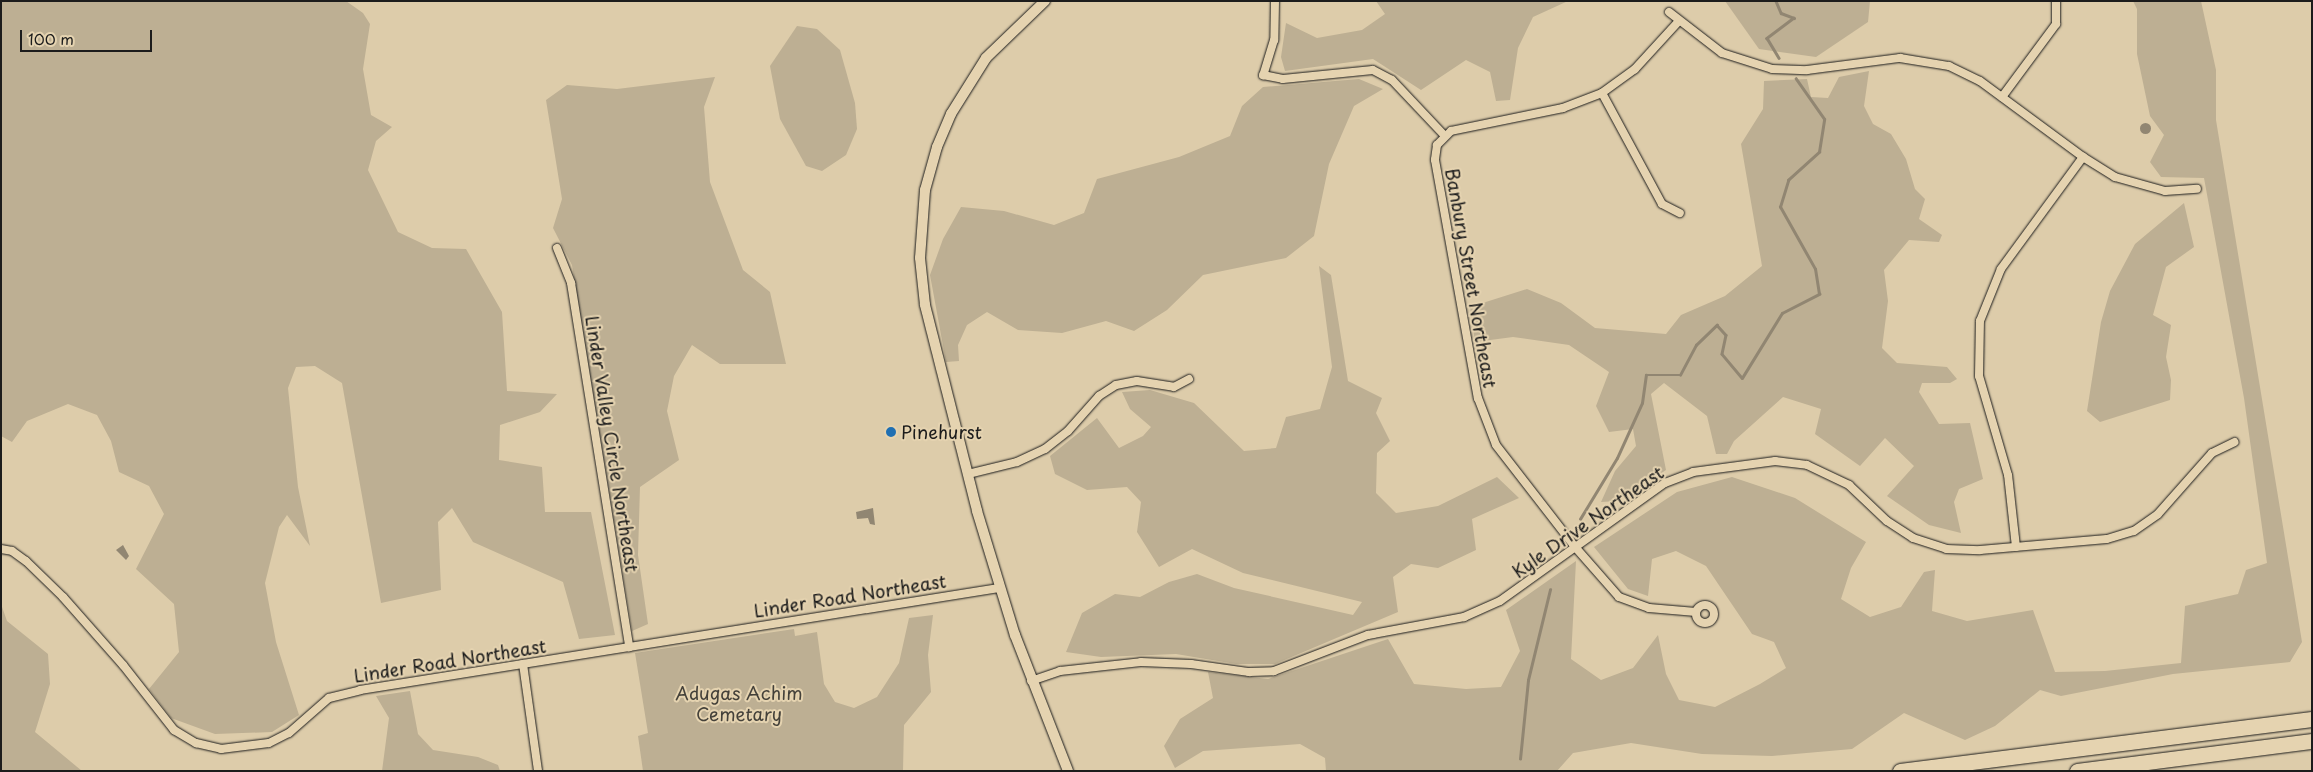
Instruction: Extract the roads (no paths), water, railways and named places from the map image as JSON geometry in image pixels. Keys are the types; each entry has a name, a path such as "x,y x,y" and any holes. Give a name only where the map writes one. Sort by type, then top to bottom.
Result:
{"highway":[{"path":"1900,771 2312,719"},
{"path":"2077,771 2312,741"}],"street":[{"path":"1044,1 994,48 966,86 942,133 925,190 920,249 925,305 968,474 1000,588 1031,681 1068,771"},
{"path":"1274,1 1274,40 1263,75 1283,79 1373,70 1392,80 1444,135 1459,128 1563,108 1602,93 1635,69 1678,22"},
{"path":"2002,97 2056,24 2056,1"},
{"path":"1669,12 1678,22 1722,53 1754,65 1806,70 1885,59 1920,59 1963,71 2002,97 2083,157 2115,176 2146,187 2166,191 2197,189"},
{"path":"1602,93 1662,204 1680,213"},
{"name":"Banbury Street Northeast","path":"1444,135 1437,145 1435,160 1482,414 1506,459 1611,590 1628,602 1649,608 1696,612"},
{"path":"2016,547 2008,475 1979,376 1980,321 2001,268 2083,157"},
{"name":"Linder Valley Circle Northeast","path":"557,248 571,283 629,647"},
{"path":"968,474 1017,462 1045,449 1068,431 1099,396 1116,385 1137,381 1174,387 1189,379"},
{"name":"Kyle Drive Northeast","path":"1031,681 1060,671 1141,662 1191,664 1249,672 1274,671 1368,635 1447,621 1480,611 1500,601 1665,483 1692,472 1775,461 1807,465 1834,476 1887,521 1928,544 1963,550 2107,539 2134,531 2158,514 2212,453 2235,442"},
{"name":"Linder Road Northeast","path":"1,549 12,552 26,561 63,597 123,665 170,726 184,737 208,746 236,748 269,744 289,733 321,703 338,694 1000,588"},
{"path":"523,664 538,771"}],"waterway":[{"path":"1776,1 1781,13 1794,18 1767,38 1779,58"},
{"path":"1580,519 1617,458 1642,403 1646,375 1680,375 1696,345 1717,325 1726,335 1722,354 1742,378 1782,313 1819,294 1815,269 1780,207 1788,180 1819,152 1824,119 1796,79"},
{"path":"1520,759 1528,680 1550,590"}],"place":[{"name":"Pinehurst","path":"891,432"}],"park label":[{"name":"Adugas Achim Cemetary","path":"739,704"}]}
